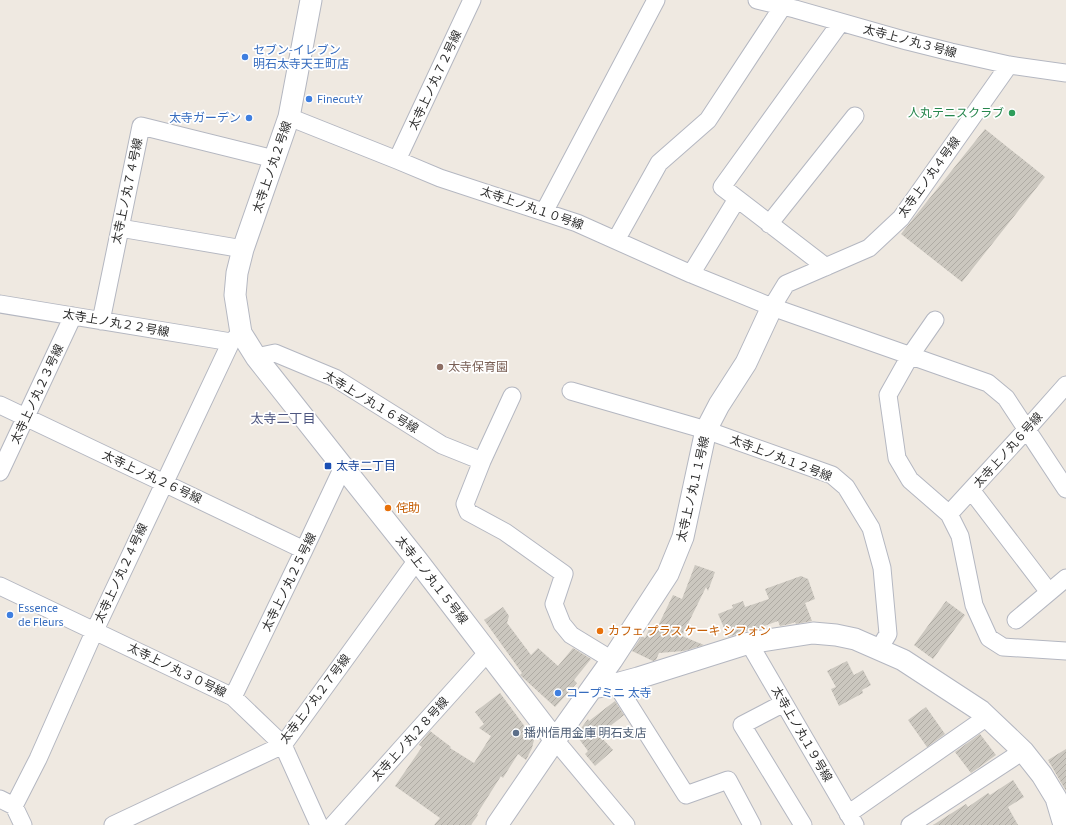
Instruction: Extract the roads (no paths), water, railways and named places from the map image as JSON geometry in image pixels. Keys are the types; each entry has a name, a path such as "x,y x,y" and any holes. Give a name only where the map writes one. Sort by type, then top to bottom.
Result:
{"street":[{"name":"太寺上ノ丸２号線","path":"236,338 235,295 237,272 243,249 289,117 311,0"},
{"name":"太寺上ノ丸７２号線","path":"397,160 472,0"},
{"path":"544,212 656,0"},
{"name":"太寺上ノ丸３号線","path":"757,0 907,41 1009,65 1066,73"},
{"path":"616,240 659,163 708,120 783,6"},
{"path":"826,267 722,187 841,22"},
{"name":"太寺上ノ丸４号線","path":"772,307 786,284 868,248 901,218 1009,65"},
{"path":"769,224 855,116"},
{"name":"太寺上ノ丸１０号線","path":"289,117 440,178 577,223 692,274 772,307 988,383 1006,398 1066,489"},
{"name":"太寺上ノ丸７４号線","path":"101,320 141,126 274,159"},
{"path":"692,274 737,199"},
{"path":"120,228 243,249"},
{"name":"太寺上ノ丸２２号線","path":"0,304 73,316 236,338"},
{"name":"太寺上ノ丸１１号線","path":"496,825 612,660 668,574 683,537 706,430 719,405 746,363 772,307"},
{"name":"太寺上ノ丸２３号線","path":"0,472 73,316"},
{"path":"935,320 910,356 888,395 897,458 910,480 949,514 960,536 974,606 989,638 1003,647 1066,651"},
{"name":"太寺上ノ丸１５号線","path":"236,338 256,357 417,560 555,740 626,825"},
{"name":"太寺上ノ丸２４号線","path":"7,802 38,760 95,630 164,483 236,338"},
{"name":"太寺上ノ丸１６号線","path":"256,357 275,353 335,378 442,445 482,461"},
{"name":"太寺上ノ丸６号線","path":"949,514 1066,385"},
{"name":"太寺上ノ丸１２号線","path":"571,391 706,430 832,475 846,487 871,528 882,568 888,634 878,649"},
{"path":"512,396 482,461 465,504 468,512 505,532 564,574 554,604 562,624 571,635 612,660"},
{"name":"太寺上ノ丸２６号線","path":"0,405 304,550"},
{"name":"太寺上ノ丸２５号線","path":"233,697 343,467"},
{"path":"971,490 1049,592"},
{"name":"太寺上ノ丸２７号線","path":"113,825 283,745 417,560"},
{"path":"1016,620 1066,578"},
{"name":"太寺上ノ丸３０号線","path":"0,586 233,697 283,745 319,825"},
{"path":"592,688 616,684 749,643 813,633 836,635 855,639 903,660 987,716 1023,751 1042,774 1056,798 1064,825"},
{"name":"太寺上ノ丸１９号線","path":"749,643 851,820"},
{"name":"太寺上ノ丸２８号線","path":"333,825 487,653"},
{"path":"616,684 686,796 728,780 752,825"},
{"path":"784,703 742,724 803,825"},
{"path":"851,820 987,716"},
{"path":"910,825 927,820 1023,751"},
{"path":"7,802 23,825"}],"place":[{"name":"セブン-イレブン 明石太寺天王町店","path":"245,57"},
{"name":"Finecut-Y","path":"309,99"},
{"name":"人丸テニスクラブ","path":"1012,113"},
{"name":"太寺ガーデン","path":"249,118"},
{"name":"太寺保育園","path":"440,367"},
{"name":"太寺二丁目","path":"328,466"},
{"name":"侘助","path":"388,508"},
{"name":"Essence de Fleurs","path":"10,615"},
{"name":"カフェ プラス ケーキ シフォン","path":"600,631"},
{"name":"コープミニ 太寺","path":"558,693"},
{"name":"播州信用金庫 明石支店","path":"516,733"}],"district":[{"name":"太寺二丁目","path":"283,418"}]}
